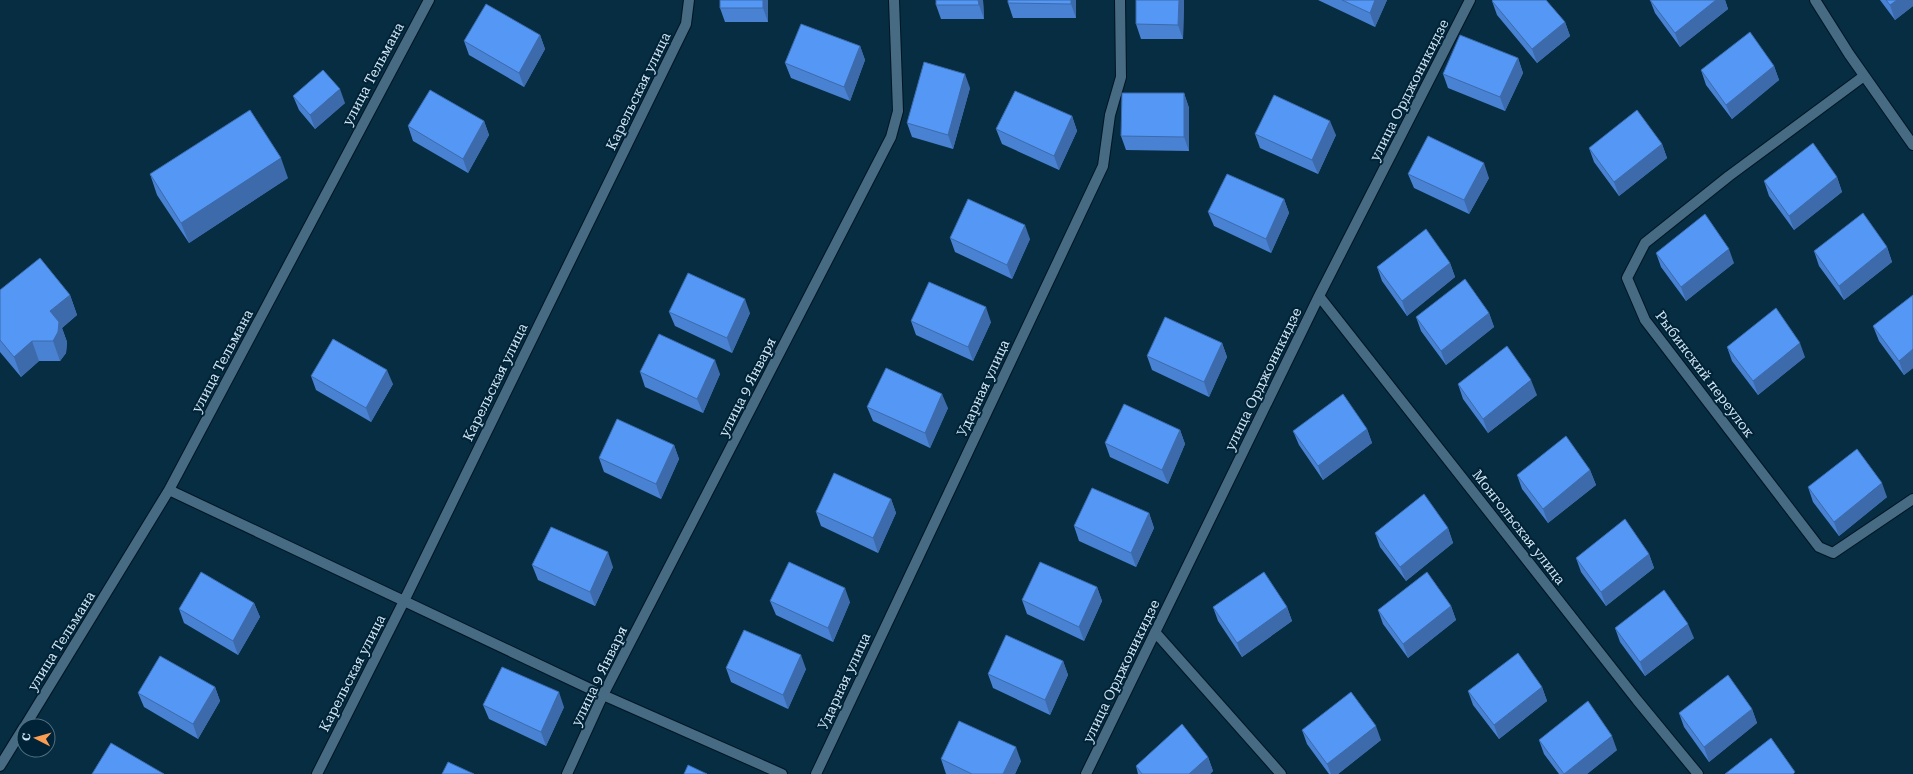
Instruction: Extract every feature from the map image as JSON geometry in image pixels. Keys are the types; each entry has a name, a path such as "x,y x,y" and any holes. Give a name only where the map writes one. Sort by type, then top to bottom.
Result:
{"street":[{"name":"улица Тельмана","path":"30,718 169,490 428,0"},
{"name":"Карельская улица","path":"317,774 404,602 686,24 689,0"},
{"name":"улица 9 Января","path":"567,774 603,695 891,137 898,111 894,0"},
{"name":"Ударная улица","path":"816,774 1103,166 1110,115 1121,77 1120,0"},
{"name":"улица Орджоникидзе","path":"1086,774 1319,296 1470,0"},
{"path":"1815,0 1864,76 1913,145"},
{"name":"Рыбинский переулок","path":"1864,76 1729,176 1645,243 1627,278 1645,320 1819,547 1833,553 1913,499"},
{"name":"Монгольская улица","path":"1319,296 1637,700 1698,774"},
{"path":"169,490 603,695 782,774"},
{"path":"1155,632 1281,774"},
{"name":"улица Тельмана","path":"0,766 16,740"}],"building":[{"path":"720,0 763,0 763,8 720,8"},
{"path":"936,0 978,0 979,5 936,5"},
{"path":"1008,0 1071,0 1071,4 1008,3"},
{"path":"1136,0 1179,0 1178,25 1136,24"},
{"path":"1342,0 1375,0 1370,13"},
{"path":"1546,0 1565,22 1532,49 1492,1"},
{"path":"1650,0 1716,0 1675,33"},
{"path":"1886,0 1897,0 1890,5"},
{"path":"486,4 540,35 519,73 464,41"},
{"path":"801,24 860,46 844,87 785,63"},
{"path":"1750,32 1774,66 1726,105 1701,70"},
{"path":"1460,35 1518,58 1500,97 1443,74"},
{"path":"924,62 965,74 948,135 907,123"},
{"path":"323,70 340,89 310,115 293,96"},
{"path":"430,90 484,121 463,159 408,126"},
{"path":"1015,91 1072,116 1054,156 996,129"},
{"path":"1122,93 1184,93 1184,137 1121,136"},
{"path":"1274,95 1330,121 1312,160 1255,134"},
{"path":"250,110 281,158 181,223 150,174"},
{"path":"1637,110 1662,144 1614,182 1589,148"},
{"path":"1428,136 1484,163 1464,200 1408,174"},
{"path":"1813,143 1837,177 1789,216 1764,181"},
{"path":"1227,174 1284,199 1266,239 1208,212"},
{"path":"968,199 1025,225 1007,265 950,238"},
{"path":"1863,213 1887,247 1839,286 1814,251"},
{"path":"1705,214 1729,249 1681,287 1656,253"},
{"path":"1426,229 1450,263 1402,301 1377,267"},
{"path":"40,258 70,295 50,311 59,322 58,332 53,341 32,341 14,357 0,340 0,290"},
{"path":"688,273 745,299 727,338 669,312"},
{"path":"1465,279 1489,313 1441,351 1416,317"},
{"path":"929,282 986,307 968,347 911,321"},
{"path":"1913,295 1913,349 1899,361 1873,326"},
{"path":"1776,308 1800,343 1753,381 1727,347"},
{"path":"1165,317 1222,343 1204,382 1147,356"},
{"path":"659,334 715,360 697,399 640,372"},
{"path":"333,339 387,370 366,408 311,376"},
{"path":"1507,346 1531,380 1483,419 1458,384"},
{"path":"886,368 942,394 925,433 867,407"},
{"path":"1343,394 1367,429 1318,466 1293,431"},
{"path":"1124,404 1180,430 1162,470 1105,443"},
{"path":"617,419 674,445 656,484 599,458"},
{"path":"1566,436 1590,470 1543,509 1517,475"},
{"path":"1857,449 1882,483 1834,522 1808,487"},
{"path":"834,473 891,499 873,538 816,512"},
{"path":"1092,488 1149,513 1131,553 1074,526"},
{"path":"1424,494 1448,528 1400,567 1375,533"},
{"path":"1625,519 1649,554 1601,592 1576,558"},
{"path":"551,527 608,552 590,592 532,565"},
{"path":"789,562 845,588 828,628 770,601"},
{"path":"1040,562 1097,587 1079,627 1022,600"},
{"path":"201,572 254,603 233,641 179,609"},
{"path":"1264,572 1287,607 1237,643 1213,607"},
{"path":"1427,572 1451,606 1403,644 1378,610"},
{"path":"1664,590 1688,624 1640,662 1615,628"},
{"path":"744,630 801,655 783,695 726,668"},
{"path":"1006,635 1063,661 1045,700 988,674"},
{"path":"1518,653 1542,687 1494,725 1468,691"},
{"path":"160,656 215,687 193,724 138,693"},
{"path":"502,667 559,692 541,732 483,705"},
{"path":"1728,675 1752,709 1704,747 1679,713"},
{"path":"1351,692 1376,726 1327,764 1302,730"},
{"path":"1588,701 1612,736 1564,774 1539,740"},
{"path":"959,721 1016,747 1003,774 972,774 941,759"},
{"path":"1182,724 1208,757 1189,774 1142,774 1136,766"},
{"path":"1771,738 1795,772 1793,774 1725,774"},
{"path":"111,743 164,774 92,774"},
{"path":"448,762 474,774 442,774"},
{"path":"688,765 707,774 684,774"}]}
